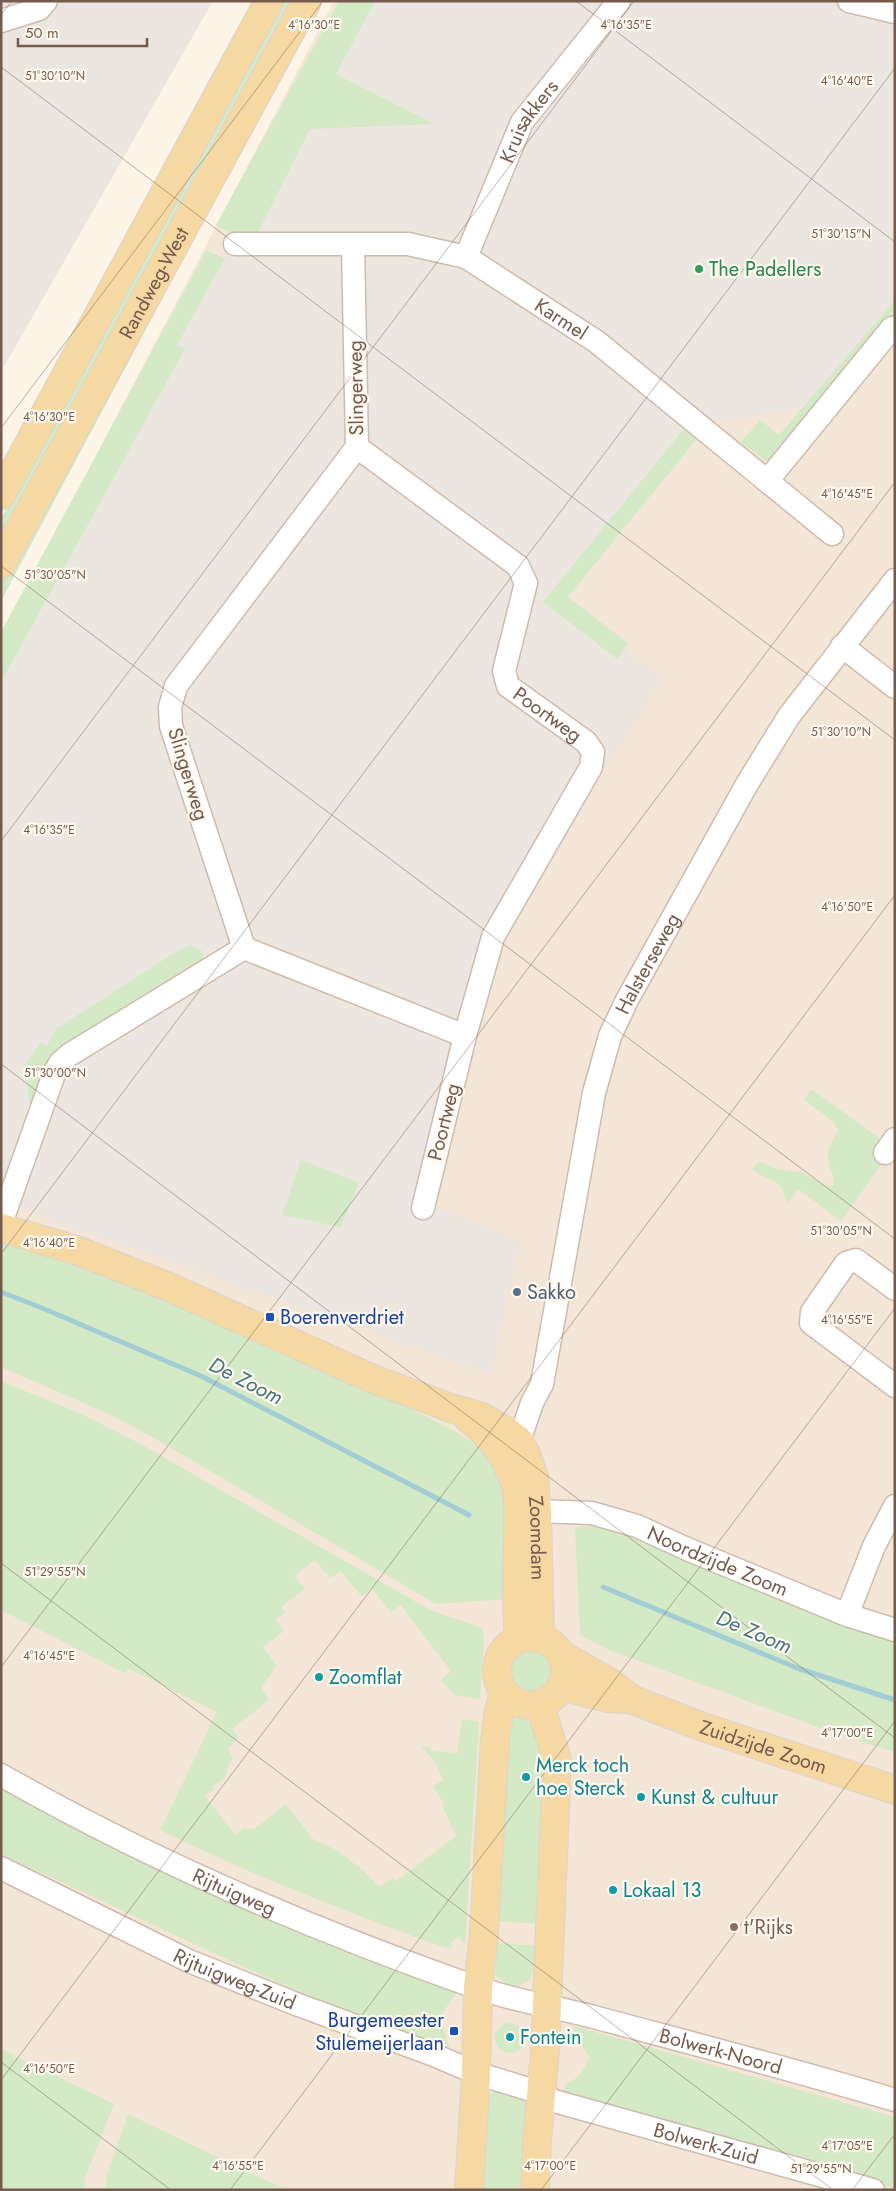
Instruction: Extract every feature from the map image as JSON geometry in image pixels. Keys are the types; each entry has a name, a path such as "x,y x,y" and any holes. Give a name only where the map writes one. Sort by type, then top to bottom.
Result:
{"main road":[{"name":"Randweg-West","path":"1,495 270,1"},
{"name":"Randweg-West","path":"1,564 307,1"},
{"path":"2,1222 170,1287 372,1379 451,1408 482,1417 510,1444"},
{"name":"Zoomdam","path":"510,1444 526,1454 534,1477 537,1511 540,1644"},
{"name":"Zoomdam","path":"510,1444 512,1476 518,1500 516,1613 540,1644"},
{"path":"540,1644 564,1664 565,1673 562,1686 553,1697 542,1703 523,1704 510,1698 504,1692 497,1673 499,1660 506,1648 540,1644"},
{"name":"Zuidzijde Zoom","path":"540,1644 609,1682 634,1700 703,1727 895,1790"},
{"name":"Zuidzijde Zoom","path":"562,1686 607,1698 634,1700"},
{"path":"469,2190 476,2073 478,1988 484,1933 495,1740 504,1692"},
{"path":"535,2190 545,2051 557,1760 544,1718 542,1703"}],"street":[{"path":"1,21 39,9 46,1"},
{"name":"Kruisakkers","path":"466,257 522,122 619,1"},
{"path":"849,1 895,12"},
{"name":"Karmel","path":"235,244 408,244 466,257 597,342 832,534"},
{"name":"Slingerweg","path":"244,948 171,726 170,707 176,686 357,447 353,245"},
{"path":"767,481 892,328"},
{"name":"Poortweg","path":"357,447 518,566 526,582 504,671 508,686 586,742 593,752 591,767 493,937 465,1036 423,1208"},
{"name":"Halsterseweg","path":"510,1444 542,1384 594,1093 610,1036 627,1000 747,784 789,716 895,580"},
{"path":"842,646 895,687"},
{"path":"2,1222 54,1074 60,1063 69,1055 244,948 465,1036"},
{"path":"895,1289 856,1260 846,1263 812,1312 811,1322 895,1386"},
{"path":"847,1615 874,1546 895,1506"},
{"name":"Noordzijde Zoom","path":"537,1511 592,1513 637,1526 687,1549 847,1615 895,1630"},
{"name":"Rijtuigweg","path":"1,1774 120,1840 330,1934 478,1988 546,2006"},
{"name":"Rijtuigweg-Zuid","path":"1,1868 189,1961 476,2073"},
{"name":"Bolwerk-Noord","path":"546,2006 835,2082 895,2100"},
{"name":"Bolwerk-Zuid","path":"476,2073 541,2093 554,2102 807,2181 873,2190"}],"shaded area":[{"path":"1,1 213,1 1,372"},
{"path":"334,1 895,1 895,2190 1,2190 1,644 102,444"},
{"path":"359,1 895,1 895,304 808,406 701,426 565,597 662,680 481,959 428,1204 520,1242 491,1374 1,1202 1,668"}],"green space":[{"path":"281,1 294,1 1,540 1,519"},
{"path":"339,1 375,1 336,74 434,124 310,129 255,238 235,236 216,225"},
{"path":"176,248 187,252 1,601 1,573"},
{"path":"206,251 225,258 177,345 185,349 1,682 1,632"},
{"path":"895,300 895,327 773,467 741,442 760,420 779,435"},
{"path":"687,425 700,435 568,597 629,644 617,659 543,602"},
{"path":"191,945 201,950 208,966 43,1073 30,1106 24,1066 41,1042 47,1045 56,1029 174,953"},
{"path":"811,1089 885,1142 884,1161 841,1221 798,1189 788,1203 780,1185 752,1170 759,1161 777,1169 801,1172 825,1186 834,1185 828,1154 838,1131 834,1122 804,1100"},
{"path":"301,1160 359,1183 341,1227 282,1215"},
{"path":"1,1237 21,1242 301,1355 455,1431 482,1449 494,1459 505,1486 507,1599 436,1604 154,1438 111,1415 1,1367"},
{"path":"1,1381 84,1415 144,1446 430,1610 482,1628 484,1639 480,1699 454,1695 441,1680 451,1671 401,1605 391,1612 372,1589 361,1596 341,1571 330,1578 315,1560 294,1576 305,1589 281,1607 285,1612 275,1620 284,1631 263,1647 277,1666 261,1687 269,1700 232,1729 239,1738 227,1749 233,1759 229,1763 225,1778 213,1786 214,1789 205,1796 235,1835 244,1828 254,1829 286,1804 313,1839 336,1850 363,1870 379,1887 393,1878 396,1881 456,1836 443,1807 444,1804 433,1786 443,1780 435,1762 421,1746 432,1747 431,1751 457,1753 462,1719 479,1722 465,1944 458,1937 451,1943 452,1949 404,1933 264,1877 160,1830 217,1712 129,1669 124,1673 1,1610"},
{"path":"599,1525 617,1530 895,1638 895,1752 828,1731 609,1650 580,1635 575,1527"},
{"path":"535,1651 542,1654 548,1660 551,1671 550,1679 542,1688 535,1691 527,1691 520,1688 512,1679 511,1667 514,1660 523,1652"},
{"path":"517,1711 531,1713 545,1747 540,1924 498,1921 507,1730"},
{"path":"1,1785 452,1984 456,1993 440,2017 451,2053 274,1981 1,1854"},
{"path":"497,1943 539,1946 538,1957 532,1975 527,1981 521,1985 514,1986 495,1975"},
{"path":"510,2023 521,2027 525,2038 521,2049 510,2053 499,2049 495,2038 499,2027"},
{"path":"574,2026 895,2117 895,2188 564,2096 565,2085 580,2074 589,2056 575,2038"},
{"path":"1,2049 114,2104 85,2178 84,2190 1,2190"},
{"path":"495,2091 516,2093 535,2112 530,2190 474,2190 479,2103"},
{"path":"128,2114 286,2190 105,2190 107,2174"}],"waterway":[{"name":"De Zoom","path":"1,1292 201,1376 469,1515"},
{"name":"De Zoom","path":"603,1587 797,1668 895,1700"}],"place":[{"name":"The Padellers","path":"699,269"},
{"name":"Sakko","path":"517,1292"},
{"name":"Boerenverdriet","path":"270,1317"},
{"name":"Zoomflat","path":"319,1677"},
{"name":"Merck toch hoe Sterck","path":"526,1777"},
{"name":"Kunst & cultuur","path":"641,1797"},
{"name":"Lokaal 13","path":"613,1890"},
{"name":"t'Rijks","path":"734,1927"},
{"name":"Burgemeester Stulemeijerlaan","path":"454,2031"},
{"name":"Fontein","path":"510,2037"}]}
